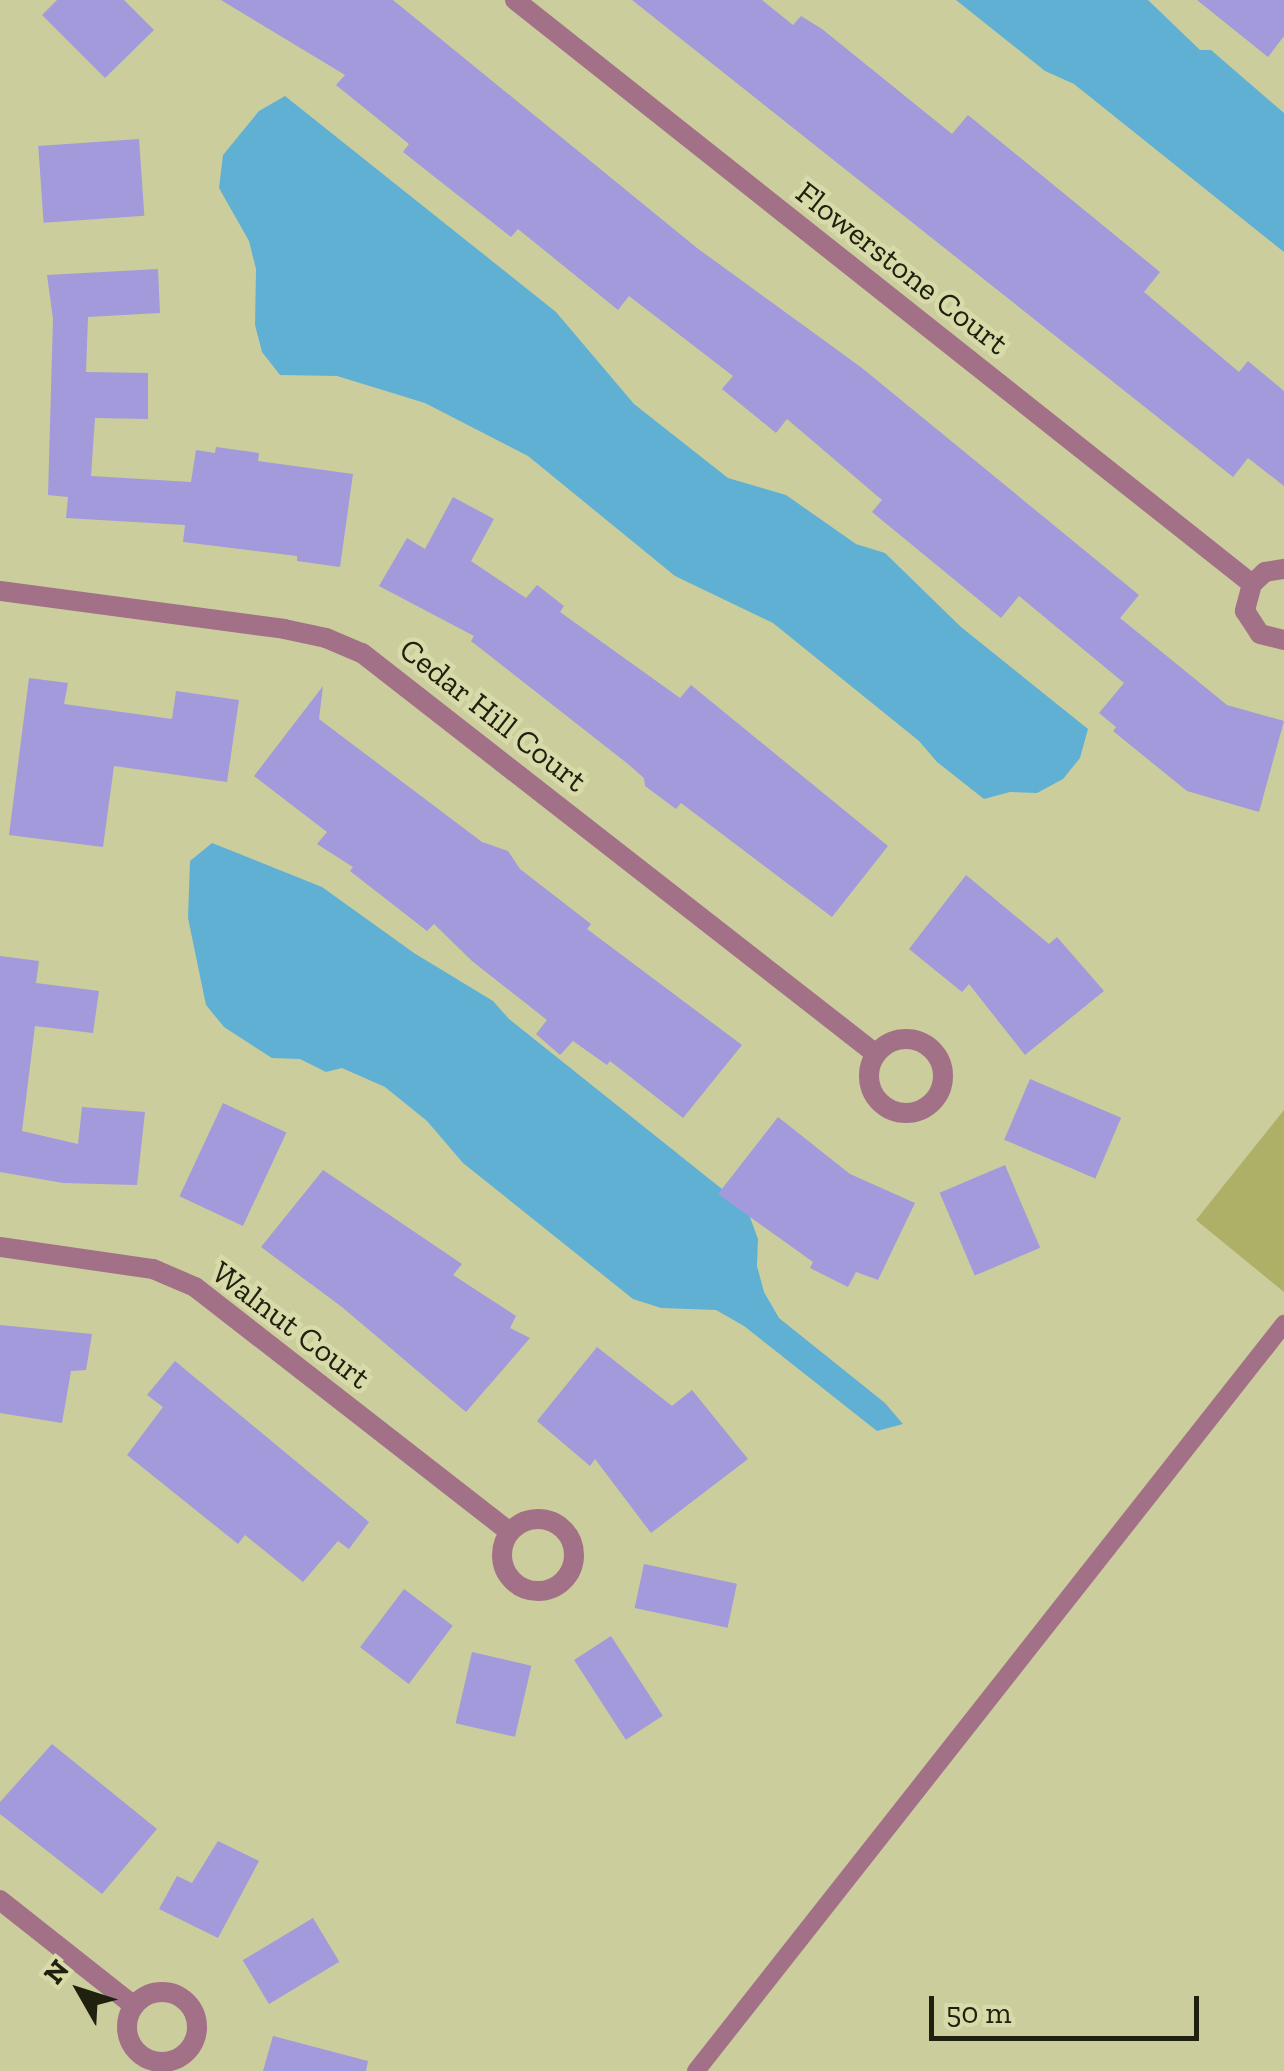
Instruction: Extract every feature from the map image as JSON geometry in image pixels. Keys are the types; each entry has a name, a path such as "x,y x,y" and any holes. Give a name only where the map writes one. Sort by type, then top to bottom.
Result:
{"street":[{"name":"Flowerstone Court","path":"515,0 1252,584"},
{"path":"1284,568 1265,572 1252,584 1245,611 1260,634 1284,640"},
{"name":"Cedar Hill Court","path":"0,592 284,629 326,638 362,653 429,700 876,1054"},
{"name":"Walnut Court","path":"0,1247 153,1269 195,1287 510,1532"},
{"path":"0,1900 134,2006"}],"lane":[{"path":"696,2071 1284,1324"}],"green space":[{"path":"1284,1110 1284,1292 1196,1220"}],"water":[{"path":"956,0 1148,0 1200,50 1211,50 1284,113 1284,252 1074,84 1045,71"},
{"path":"285,96 556,312 634,404 728,478 786,495 856,544 885,553 961,627 1088,729 1080,758 1063,779 1037,793 1010,792 984,799 773,623 675,576 528,456 425,403 337,376 280,375 262,352 255,325 256,269 249,241 219,188 223,155 259,111"},
{"path":"212,843 322,887 414,953 493,1001 509,1019 747,1209 758,1239 757,1266 764,1292 779,1318 885,1403 903,1424 877,1431 744,1326 716,1310 661,1308 633,1299 463,1163 427,1121 385,1087 342,1068 326,1072 300,1059 272,1058 224,1027 206,1005 188,918 190,861"}],"building":[{"path":"57,0 124,0 154,30 105,78 42,15"},
{"path":"221,0 393,0 697,248 862,368 1139,595 1120,618 1227,705 1284,721 1259,812 1187,791 1113,731 1116,727 1099,713 1124,683 1019,596 1001,618 872,512 882,500 787,419 776,433 722,389 733,376 629,296 618,310 518,229 511,237 403,152 409,144 336,85 345,75"},
{"path":"632,0 762,0 793,25 801,16 822,29 952,134 968,115 1160,272 1144,292 1239,372 1248,361 1284,391 1284,486 1248,458 1233,477"},
{"path":"1197,0 1284,0 1284,36 1268,57"},
{"path":"139,139 144,216 44,223 38,146"},
{"path":"158,269 160,313 88,317 86,372 148,373 148,419 95,418 91,476 191,482 196,450 215,453 216,447 259,453 258,461 353,474 340,567 297,561 297,556 183,542 185,525 66,518 68,497 48,495 53,319 47,275"},
{"path":"453,497 494,519 471,561 526,598 537,585 564,606 560,612 680,698 691,685 888,846 832,917 681,803 676,809 645,786 644,778 628,764 471,641 474,636 379,586 407,538 425,549"},
{"path":"29,678 68,683 64,704 172,719 176,691 239,700 227,782 114,766 103,847 9,835"},
{"path":"323,686 319,719 482,842 508,851 520,869 591,924 587,929 742,1045 683,1118 610,1061 607,1065 573,1041 560,1055 536,1034 547,1020 472,961 434,924 427,931 350,871 353,867 317,844 327,832 254,776"},
{"path":"966,875 1049,944 1057,937 1104,991 1025,1055 969,984 962,992 909,949"},
{"path":"0,956 39,961 36,983 99,991 93,1033 35,1026 22,1131 78,1144 82,1107 145,1112 137,1185 63,1183 0,1172"},
{"path":"1030,1079 1121,1118 1095,1178 1004,1140"},
{"path":"223,1103 286,1133 243,1226 179,1196"},
{"path":"778,1117 850,1174 915,1203 878,1280 856,1272 848,1287 810,1268 813,1262 718,1194"},
{"path":"1005,1165 1040,1248 975,1276 940,1193"},
{"path":"323,1170 462,1264 453,1275 516,1316 510,1328 530,1338 466,1412 342,1307 261,1247"},
{"path":"0,1325 92,1334 86,1370 71,1371 62,1423 0,1413"},
{"path":"597,1347 672,1406 692,1390 748,1459 651,1533 595,1459 590,1466 537,1421"},
{"path":"175,1361 369,1522 349,1549 338,1541 303,1582 245,1535 238,1544 127,1455 163,1407 147,1395"},
{"path":"644,1564 737,1584 728,1628 635,1608"},
{"path":"404,1589 453,1626 409,1684 360,1647"},
{"path":"611,1636 663,1716 626,1740 574,1660"},
{"path":"472,1652 531,1666 515,1737 456,1723"},
{"path":"52,1744 157,1829 102,1894 0,1814 0,1802"},
{"path":"218,1841 259,1861 218,1938 159,1909 177,1876 192,1883"},
{"path":"313,1918 339,1962 269,2004 243,1960"},
{"path":"273,2036 368,2061 366,2071 263,2071"}]}
